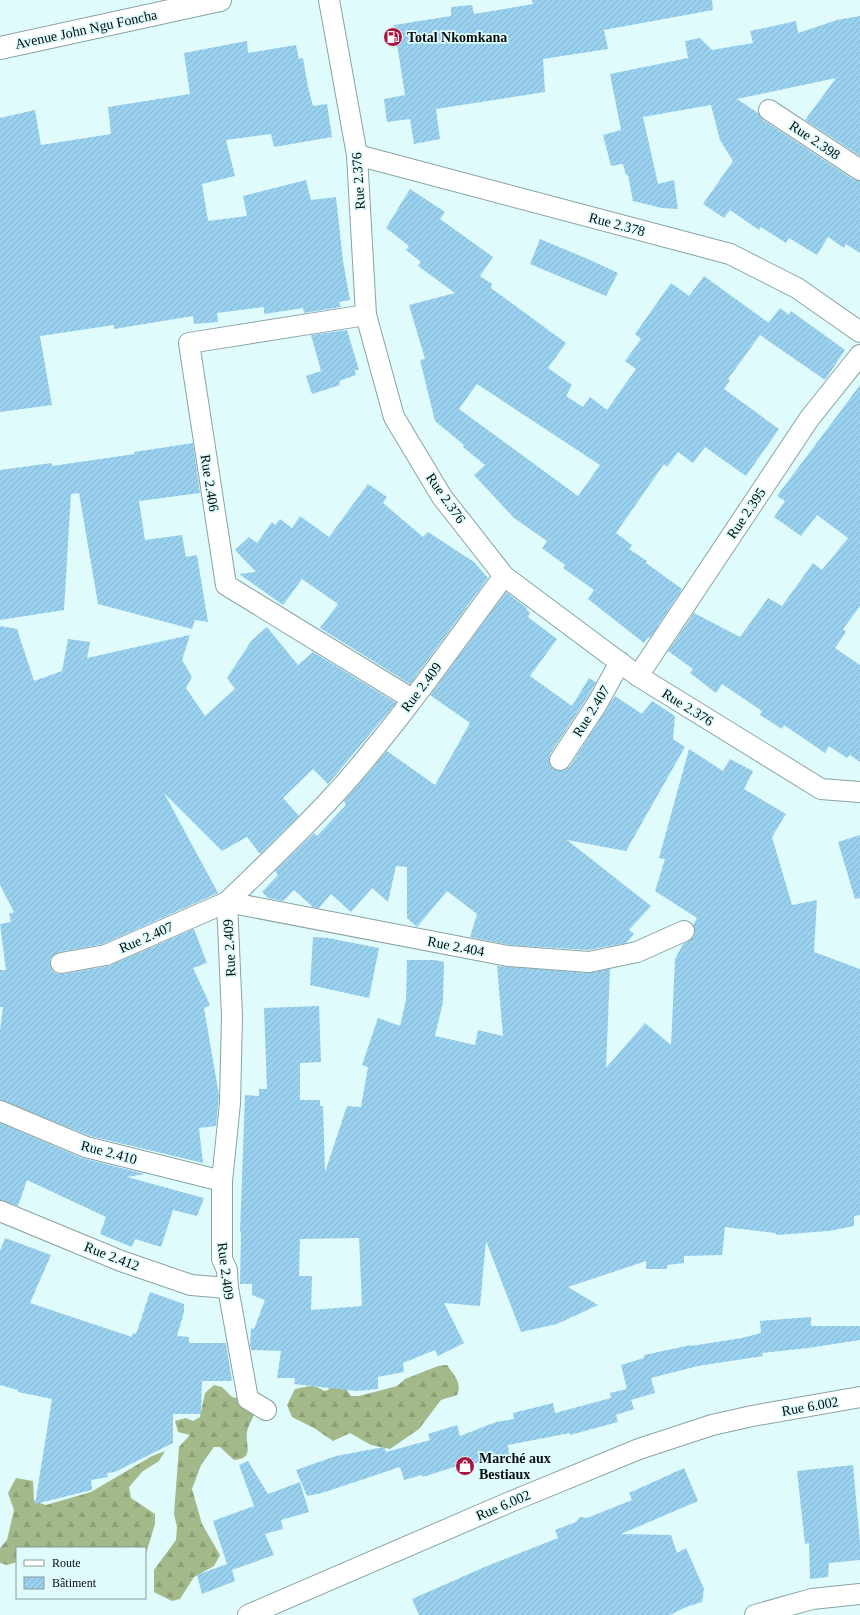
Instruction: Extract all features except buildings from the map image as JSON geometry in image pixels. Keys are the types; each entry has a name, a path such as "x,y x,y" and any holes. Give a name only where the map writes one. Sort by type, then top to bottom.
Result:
{"main road":[{"name":"Avenue John Ngu Foncha","path":"0,48 220,0"}],"street":[{"name":"Rue 2.376","path":"329,0 357,155 366,315 394,417 442,497 504,576 638,676 821,789 860,792"},
{"name":"Rue 2.398","path":"769,110 860,170"},
{"name":"Rue 2.378","path":"357,155 730,254 797,288 860,332"},
{"name":"Rue 2.406","path":"366,315 189,343 226,585 412,699"},
{"name":"Rue 2.395","path":"638,676 809,419 860,355"},
{"name":"Rue 2.409","path":"266,1410 248,1399 228,1288 227,1270 222,1259 222,1181 230,1103 232,1016 227,902 284,848 345,783 412,699 504,576"},
{"name":"Rue 2.407","path":"560,760 597,704 620,662"},
{"name":"Rue 2.407","path":"61,963 106,955 227,902"},
{"name":"Rue 2.404","path":"227,902 508,956 589,962 637,952 684,932"},
{"name":"Rue 2.410","path":"0,1111 86,1147 222,1181"},
{"name":"Rue 2.412","path":"0,1211 135,1266 191,1285 228,1288"},
{"name":"Rue 6.002","path":"248,1615 510,1502 639,1449 712,1425 752,1416 860,1397"},
{"path":"760,1614 812,1599 860,1594"}],"green space":[{"path":"447,1365 458,1383 459,1391 457,1395 441,1400 419,1429 390,1449 371,1445 350,1433 333,1441 314,1428 292,1417 287,1405 295,1389 313,1386 324,1391 328,1390 334,1383 344,1386 351,1396 359,1396 397,1386 405,1379 438,1366"},
{"path":"214,1385 222,1387 232,1397 242,1399 255,1412 247,1432 248,1450 245,1457 234,1460 220,1447 214,1447 201,1465 192,1489 202,1524 220,1555 214,1566 194,1577 180,1599 172,1601 154,1592 154,1570 176,1540 177,1527 174,1514 179,1447 190,1435 178,1432 175,1421 186,1418 193,1421 200,1417 205,1393"},
{"path":"165,1451 159,1461 143,1471 129,1487 131,1498 155,1514 155,1524 146,1554 146,1547 16,1547 16,1562 7,1565 0,1563 0,1548 7,1540 14,1510 8,1493 16,1478 33,1481 34,1501 46,1505 91,1492 152,1456"}],"place":[{"name":"Total Nkomkana","path":"393,37"},
{"name":"Marché aux Bestiaux","path":"465,1466"}]}
